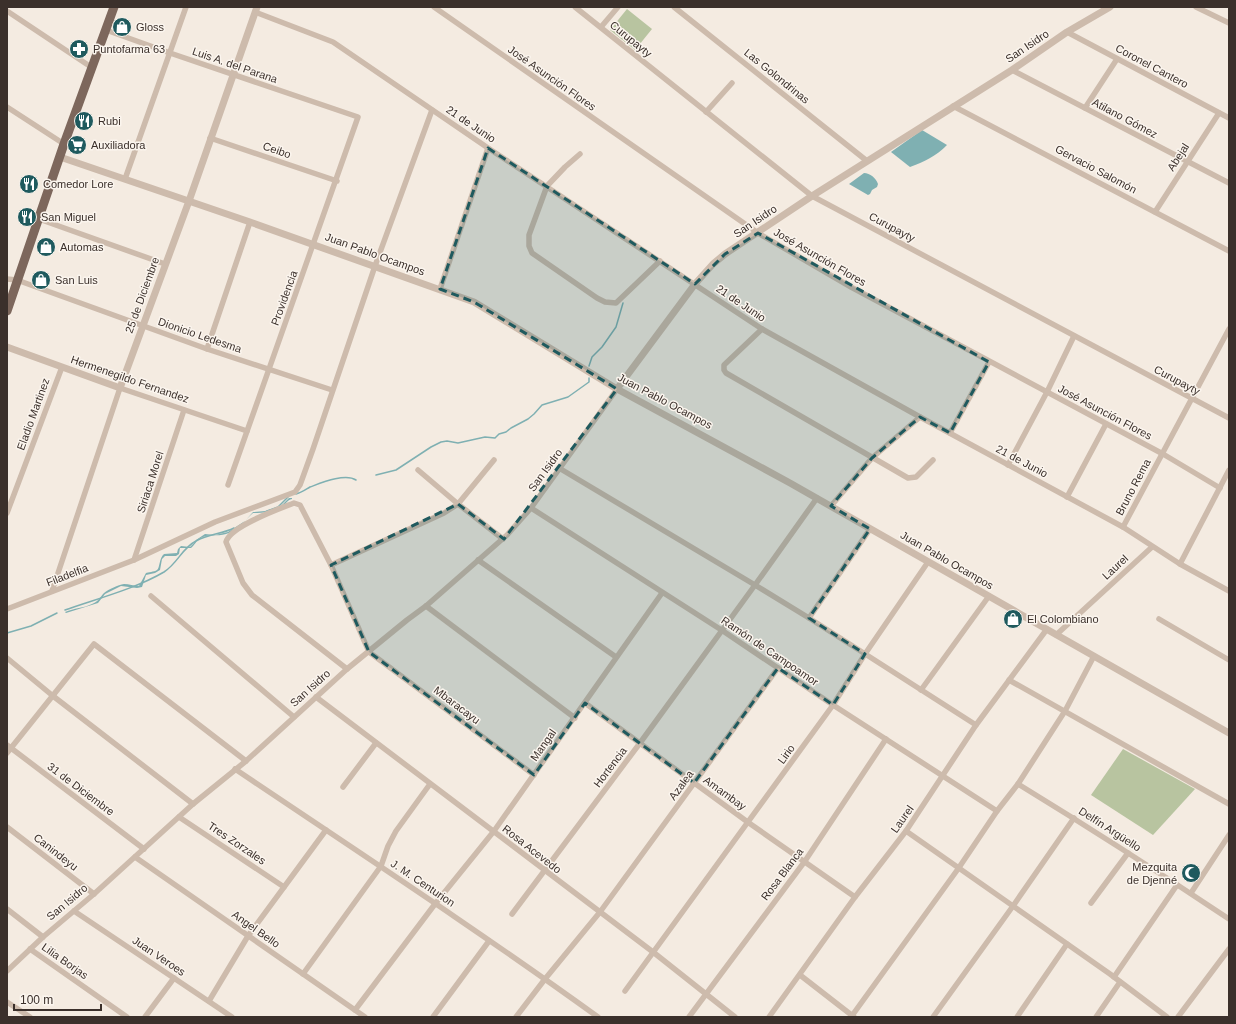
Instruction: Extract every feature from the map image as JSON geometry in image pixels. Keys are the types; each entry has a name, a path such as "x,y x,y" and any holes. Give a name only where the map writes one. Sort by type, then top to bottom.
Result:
{"main road":[{"path":"7,310 91,67 114,7"}],"street":[{"path":"125,179 186,7"},
{"name":"José Asunción Flores","path":"434,7 758,233 851,287 1163,454 1220,488"},
{"name":"Curupayty","path":"575,7 812,196 1229,418"},
{"path":"601,28 618,7"},
{"name":"Las Golondrinas","path":"674,7 867,161"},
{"path":"1196,7 1229,23"},
{"name":"San Isidro","path":"7,971 43,937 94,894 179,817 235,770 348,669 426,606 503,539 531,508 695,284 713,264 812,196 1012,70 1066,32 1105,8"},
{"name":"25 de Diciembre","path":"52,591 120,388 189,201 256,10"},
{"name":"21 de Junio","path":"256,10 333,42 488,148 762,329 920,418 1123,527 1180,564 1229,591"},
{"path":"7,11 91,67"},
{"name":"Luis A. del Parana","path":"106,30 358,117"},
{"name":"Coronel Cantero","path":"1066,32 1229,118"},
{"path":"1085,108 1118,59"},
{"name":"Atilano Gómez","path":"1012,70 1229,183"},
{"path":"706,112 732,83"},
{"name":"Gervacio Salomón","path":"953,106 1229,251"},
{"path":"7,107 64,144"},
{"name":"Filadelfia","path":"7,609 134,560 215,522 295,492 301,482 313,449 375,266 432,110"},
{"name":"Abejal","path":"1155,212 1219,113"},
{"name":"Providencia","path":"228,485 358,117"},
{"name":"Ceibo","path":"210,138 336,181"},
{"path":"440,289 488,148"},
{"path":"580,154 547,186 529,236 529,246 532,253 597,298 605,302 616,303 660,261"},
{"name":"Juan Pablo Ocampos","path":"60,157 314,244 474,302 617,389 697,431 831,506 1229,733"},
{"path":"39,219 165,264"},
{"path":"206,349 250,222"},
{"name":"Dionicio Ledesma","path":"7,279 17,280 206,349 332,390"},
{"path":"762,329 724,365 724,370 726,373 908,478 916,478 933,460"},
{"name":"Bruno Rema","path":"1123,527 1229,329"},
{"path":"1008,465 1047,392 1074,336"},
{"name":"Hermenegildo Fernandez","path":"7,347 120,388 247,431"},
{"path":"950,433 989,362"},
{"name":"Eladio Martinez","path":"7,514 62,367"},
{"name":"Siriaca Morel","path":"134,560 184,410"},
{"path":"831,506 872,458 920,418"},
{"path":"1067,497 1106,424"},
{"path":"331,565 444,513 458,504 494,460"},
{"path":"559,468 809,618 976,725"},
{"path":"418,470 503,539"},
{"path":"1180,564 1229,470"},
{"path":"7,493 13,498"},
{"name":"Hortencia","path":"512,914 723,631 816,498"},
{"path":"348,669 252,595 243,583 226,542 230,535 250,521 294,503 300,504 331,565 369,652"},
{"name":"Ramón de Campoamor","path":"531,508 723,631 833,705 997,811"},
{"path":"809,618 870,529"},
{"name":"Laurel","path":"1056,635 1152,547"},
{"path":"478,560 616,657"},
{"name":"Lirio","path":"625,991 749,823 833,705 865,654 928,562"},
{"name":"Mangal","path":"355,1010 435,904 494,831 662,593"},
{"path":"151,596 294,717"},
{"path":"921,690 989,596"},
{"path":"426,606 575,718"},
{"path":"1159,619 1228,658"},
{"name":"Laurel","path":"769,1017 855,897 906,831 976,725 1047,629"},
{"path":"7,754 9,747 53,696 94,644 246,760"},
{"name":"Mbaracayu","path":"369,652 534,775"},
{"path":"800,975 852,1017 997,811 1018,784 1065,711 1094,656"},
{"path":"7,658 53,696 194,804"},
{"name":"Azalea","path":"516,1017 600,912 778,668"},
{"path":"1009,680 1229,804"},
{"name":"Rosa Acevedo","path":"316,697 653,952 735,1017"},
{"name":"Amambay","path":"585,703 749,823 855,897"},
{"name":"Rosa Blanca","path":"689,1017 755,926 805,861 886,739"},
{"path":"344,787 376,743"},
{"name":"31 de Diciembre","path":"9,747 144,849"},
{"name":"J. M. Centurion","path":"235,770 381,866 545,979 597,1017"},
{"path":"303,974 381,866 388,846 396,831 430,784"},
{"name":"Delfín Argüello","path":"1018,784 1074,818 1229,919"},
{"name":"Tres Zorzales","path":"179,817 284,886"},
{"path":"933,1017 1074,818"},
{"name":"Canindeyu","path":"7,827 94,894"},
{"path":"209,1001 248,936 326,830"},
{"path":"906,831 1114,977 1167,1017"},
{"path":"1191,894 1229,835"},
{"path":"1091,903 1128,853"},
{"name":"Angel Bello","path":"135,857 364,1017"},
{"path":"1114,977 1177,885"},
{"path":"7,909 43,937"},
{"name":"Juan Veroes","path":"74,911 232,1017"},
{"path":"432,1017 489,941"},
{"path":"1017,1017 1067,944"},
{"name":"Lilia Borjas","path":"30,949 127,1017"},
{"path":"1178,1017 1229,949"},
{"path":"145,1017 174,978"},
{"path":"1096,1017 1120,982"},
{"path":"7,1002 30,1017"}],"highlighted area":[{"path":"488,148 695,284 725,254 758,233 989,362 950,433 920,417 872,458 831,506 870,529 809,618 865,654 833,705 778,668 694,783 585,703 534,775 369,652 331,565 458,504 504,539 617,389 474,302 440,289"}],"green space":[{"path":"627,9 652,29 635,50 610,30"},
{"path":"1123,749 1195,789 1153,835 1091,795"}],"water":[{"path":"922,130 947,145 930,158 910,167 891,152"},
{"path":"864,173 872,176 878,184 877,187 868,195 849,184"},
{"path":"289,498 292,498 282,507 268,512 253,513 245,521 253,512 265,511 281,506"},
{"path":"245,521 230,533 202,537 191,548 180,548 179,554 176,556 165,556 162,559 160,570 146,575 142,587 137,588 121,586 105,594 98,603 66,613 65,612 94,603 104,593 119,585 124,584 139,586 146,573 158,569 161,558 164,554 177,553 181,546 190,547 196,540 205,534 215,535 228,532"}],"waterway":[{"path":"589,366 592,357 602,347 616,327 623,303"},
{"path":"376,475 396,470 441,442 447,441 458,443 485,437 495,438 499,434 506,432 528,419 542,405 568,397 589,382 589,378"},
{"path":"296,494 310,487 333,479 351,478 356,480"},
{"path":"267,511 278,507 288,497"},
{"path":"65,610 141,584 164,572 191,544 206,537 234,528"},
{"path":"7,633 31,626 57,613"}],"place":[{"name":"Gloss","path":"122,27"},
{"name":"Puntofarma 63","path":"79,49"},
{"name":"Rubi","path":"84,121"},
{"name":"Auxiliadora","path":"77,145"},
{"name":"Comedor Lore","path":"29,184"},
{"name":"San Miguel","path":"27,217"},
{"name":"Automas","path":"46,247"},
{"name":"San Luis","path":"41,280"},
{"name":"El Colombiano","path":"1013,619"},
{"name":"Mezquita de Djenné","path":"1191,873"}]}
